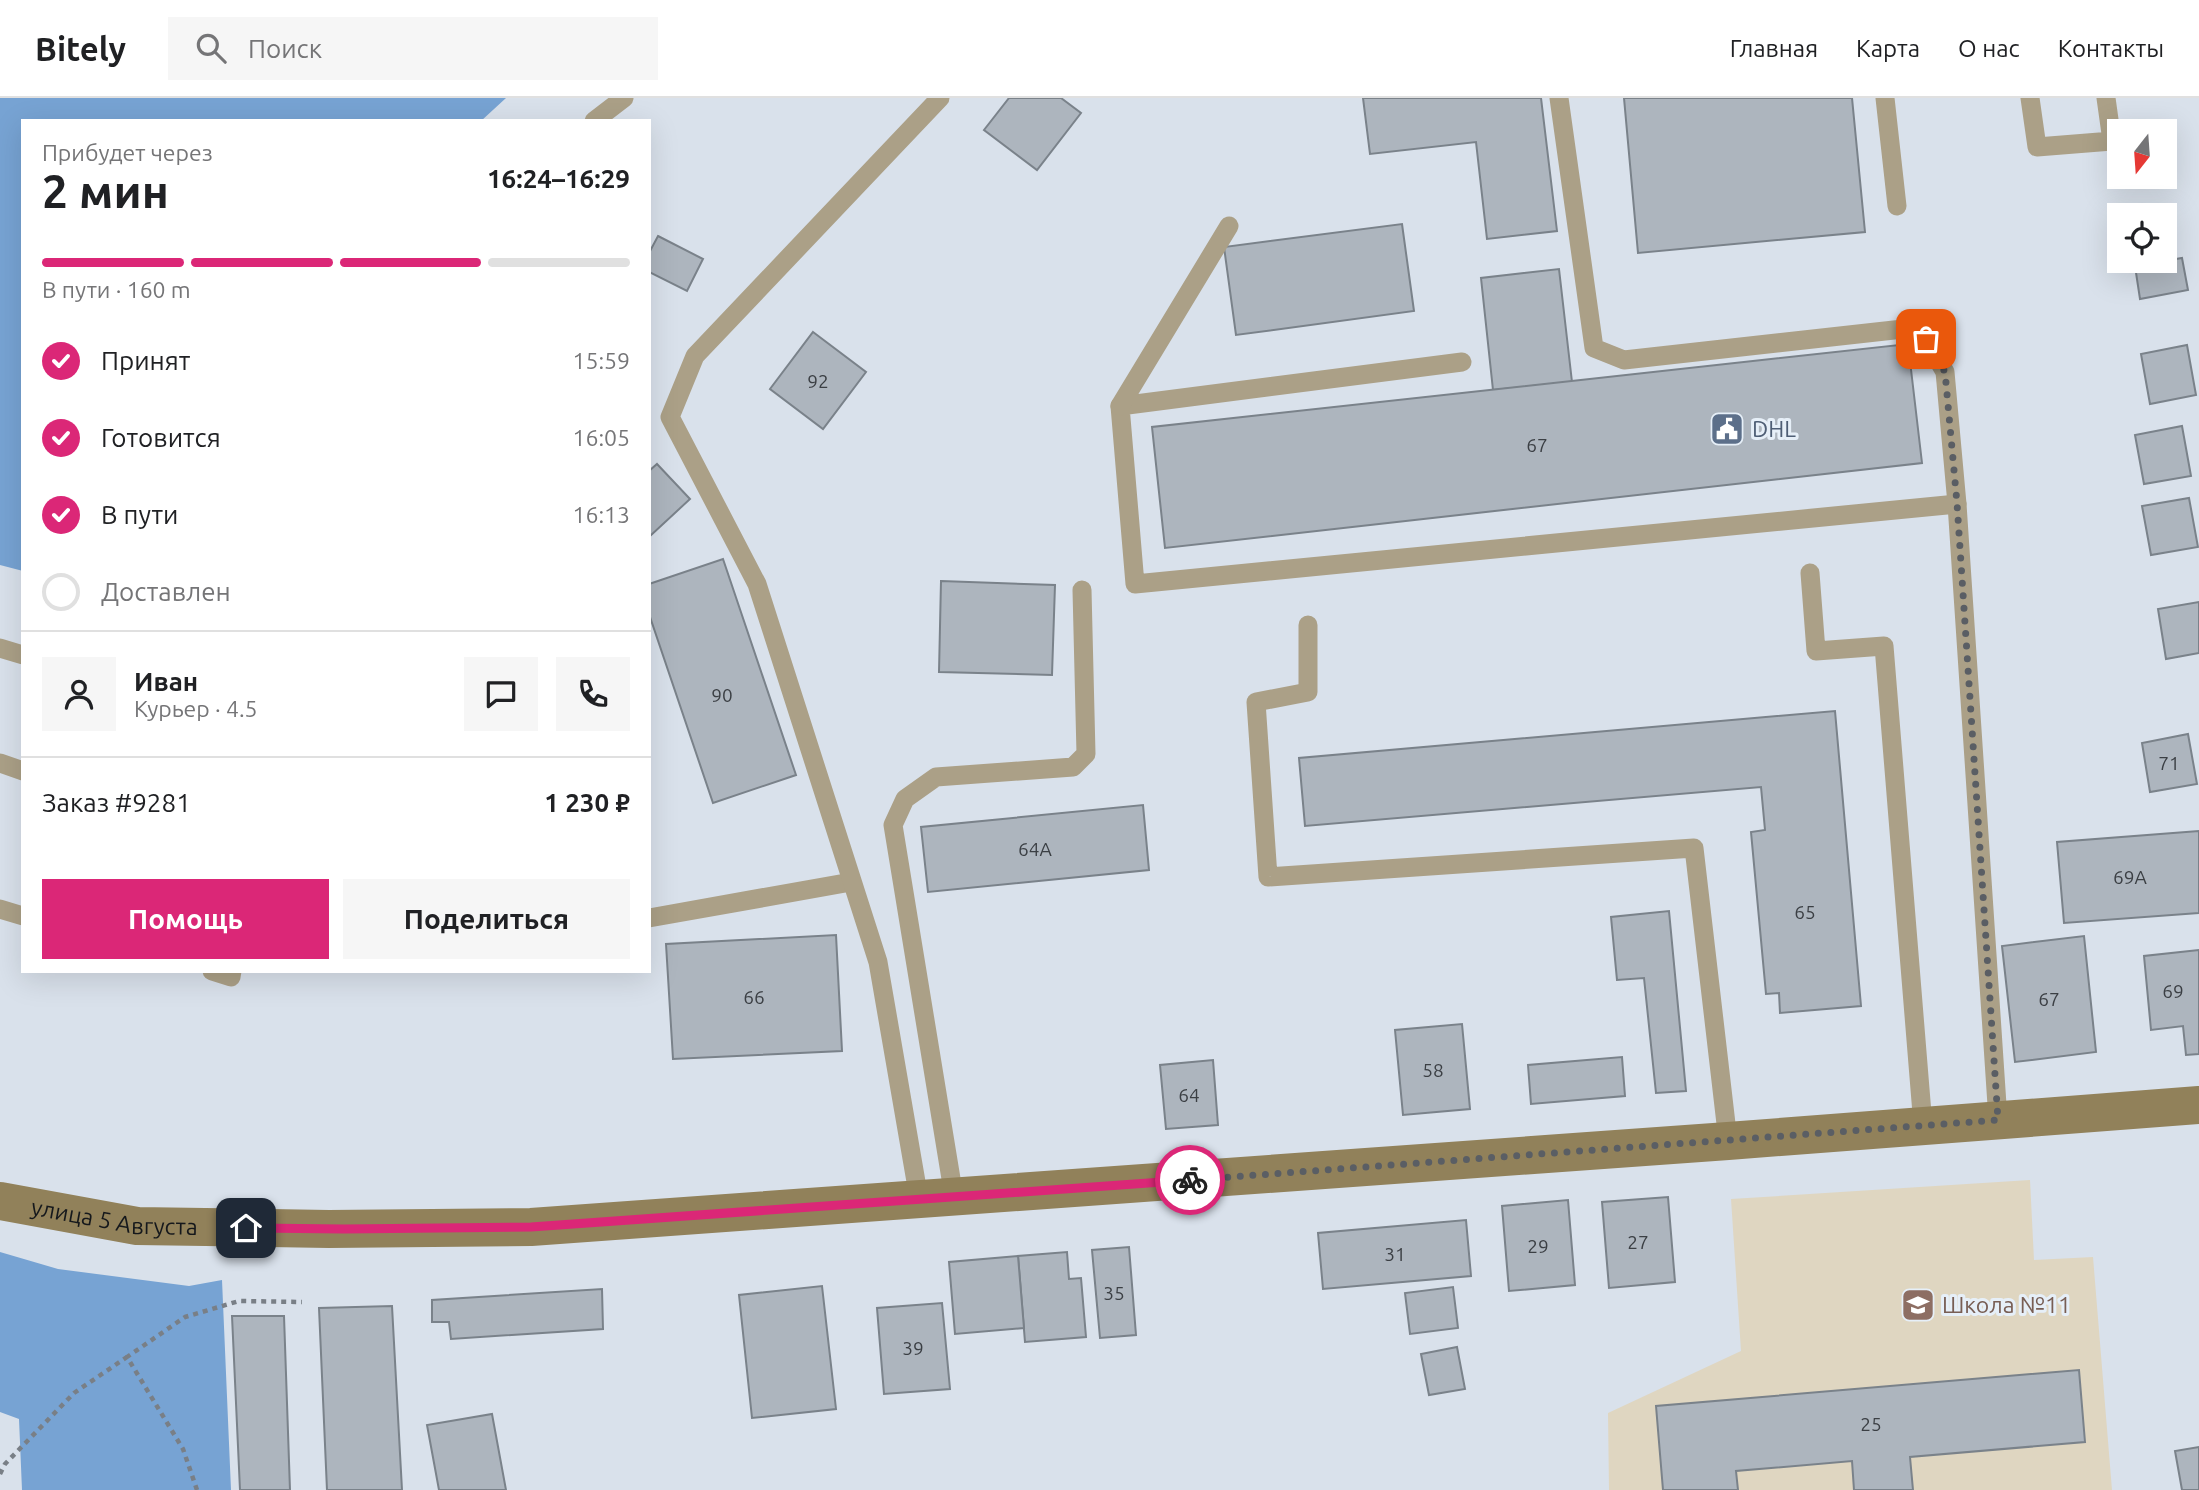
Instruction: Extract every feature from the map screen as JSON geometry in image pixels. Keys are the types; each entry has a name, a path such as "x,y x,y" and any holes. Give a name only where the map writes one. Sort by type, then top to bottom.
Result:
{"main road":[{"name":"улица 5 Августа","path":"0,1201 137,1226 349,1229 531,1227 2199,1105"}],"lane":[{"path":"597,119 624,98"},
{"path":"937,1198 878,962 757,584 670,417 695,356 940,98"},
{"path":"1559,98 1594,348 1624,360 1903,329 1926,339 1945,372 1957,503 1998,1120"},
{"path":"1885,98 1897,206"},
{"path":"2030,98 2038,146 2112,141 2106,98"},
{"path":"1229,226 1120,406 1135,584 1957,503"},
{"path":"1120,406 1462,362"},
{"path":"1810,573 1816,651 1884,646 1923,1126"},
{"path":"937,1198 893,825 905,799 936,777 1073,767 1086,754 1082,590"},
{"path":"1308,625 1308,692 1256,702 1268,877 1694,848 1728,1141"},
{"path":"0,648 21,653"},
{"path":"0,763 21,770"},
{"path":"651,918 852,882"},
{"path":"0,909 21,915"}],"path":[{"path":"0,1474 5,1464 74,1393 185,1317 239,1301 302,1302"},
{"path":"127,1357 183,1449 197,1490"}],"shaded area":[{"path":"0,98 506,98 483,119 21,119 21,570 0,565"},
{"name":"Школа №11","path":"2030,1180 2034,1260 2093,1257 2112,1490 1609,1490 1608,1413 1741,1351 1731,1199"},
{"path":"0,1252 58,1269 189,1286 222,1280 231,1490 22,1490 19,1419 0,1412"}],"building":[{"path":"1009,98 1061,98 1081,113 1037,170 984,130"},
{"path":"1363,98 1541,98 1557,231 1487,239 1476,142 1370,154"},
{"path":"1624,98 1852,98 1865,232 1638,253"},
{"path":"1402,224 1414,311 1236,335 1224,247"},
{"path":"658,236 703,259 687,291 651,273 651,249"},
{"path":"2182,258 2188,290 2140,299 2136,273 2177,273 2177,259"},
{"path":"1559,269 1572,382 1493,390 1481,278"},
{"path":"813,332 866,372 823,429 770,389"},
{"path":"1908,344 1922,463 1165,548 1152,427"},
{"path":"2187,345 2196,395 2150,404 2141,354"},
{"path":"2182,426 2191,476 2144,484 2135,435"},
{"path":"657,464 690,499 651,535 651,469"},
{"path":"2189,498 2198,547 2151,555 2142,506"},
{"path":"723,559 796,775 713,803 651,620 651,583"},
{"path":"941,581 1055,585 1052,675 939,672"},
{"path":"2199,602 2199,653 2166,659 2158,609"},
{"path":"1835,711 1861,1006 1780,1013 1779,993 1766,994 1751,832 1765,830 1761,787 1305,826 1299,758"},
{"path":"2188,734 2197,784 2150,792 2142,743"},
{"path":"1143,805 1149,870 928,892 921,827"},
{"path":"2199,831 2199,913 2064,923 2057,842"},
{"path":"1669,911 1686,1091 1656,1093 1644,978 1617,980 1611,917"},
{"path":"836,935 842,1051 673,1059 666,944"},
{"path":"2084,936 2096,1052 2015,1062 2002,946"},
{"path":"2199,950 2199,1054 2186,1055 2183,1026 2151,1030 2144,956"},
{"path":"1462,1024 1470,1109 1403,1115 1395,1030"},
{"path":"1622,1057 1625,1096 1531,1104 1528,1065"},
{"path":"1213,1060 1218,1125 1166,1129 1160,1065"},
{"path":"1668,1197 1675,1282 1609,1288 1602,1202"},
{"path":"1568,1200 1575,1285 1509,1291 1502,1206"},
{"path":"1466,1220 1471,1276 1323,1289 1318,1233"},
{"path":"1129,1247 1136,1335 1100,1338 1092,1250"},
{"path":"1067,1252 1069,1279 1081,1278 1086,1337 1025,1342 1018,1256"},
{"path":"1018,1256 1024,1328 955,1334 949,1262"},
{"path":"822,1286 836,1409 752,1418 739,1295"},
{"path":"1453,1287 1458,1328 1410,1334 1405,1293"},
{"path":"602,1289 603,1329 451,1339 449,1322 432,1322 432,1300"},
{"path":"942,1303 950,1389 884,1394 877,1308"},
{"path":"392,1306 402,1490 327,1490 319,1308"},
{"path":"232,1316 284,1316 290,1490 240,1490"},
{"path":"1457,1347 1465,1389 1429,1395 1421,1354"},
{"path":"2079,1370 2085,1442 1910,1457 1913,1490 1854,1490 1852,1461 1736,1471 1738,1490 1663,1490 1656,1406"},
{"path":"492,1414 506,1490 439,1490 427,1425"},
{"path":"2199,1447 2199,1490 2182,1490 2175,1451"}],"way so far":[{"path":"1190,1180 1998,1120 1957,503 1945,372 1926,339"}],"place":[{"name":"DHL","path":"1727,429"},
{"name":"Школа №11","path":"1918,1305"}],"route":[{"path":"246,1228 531,1227 1190,1180"}]}
